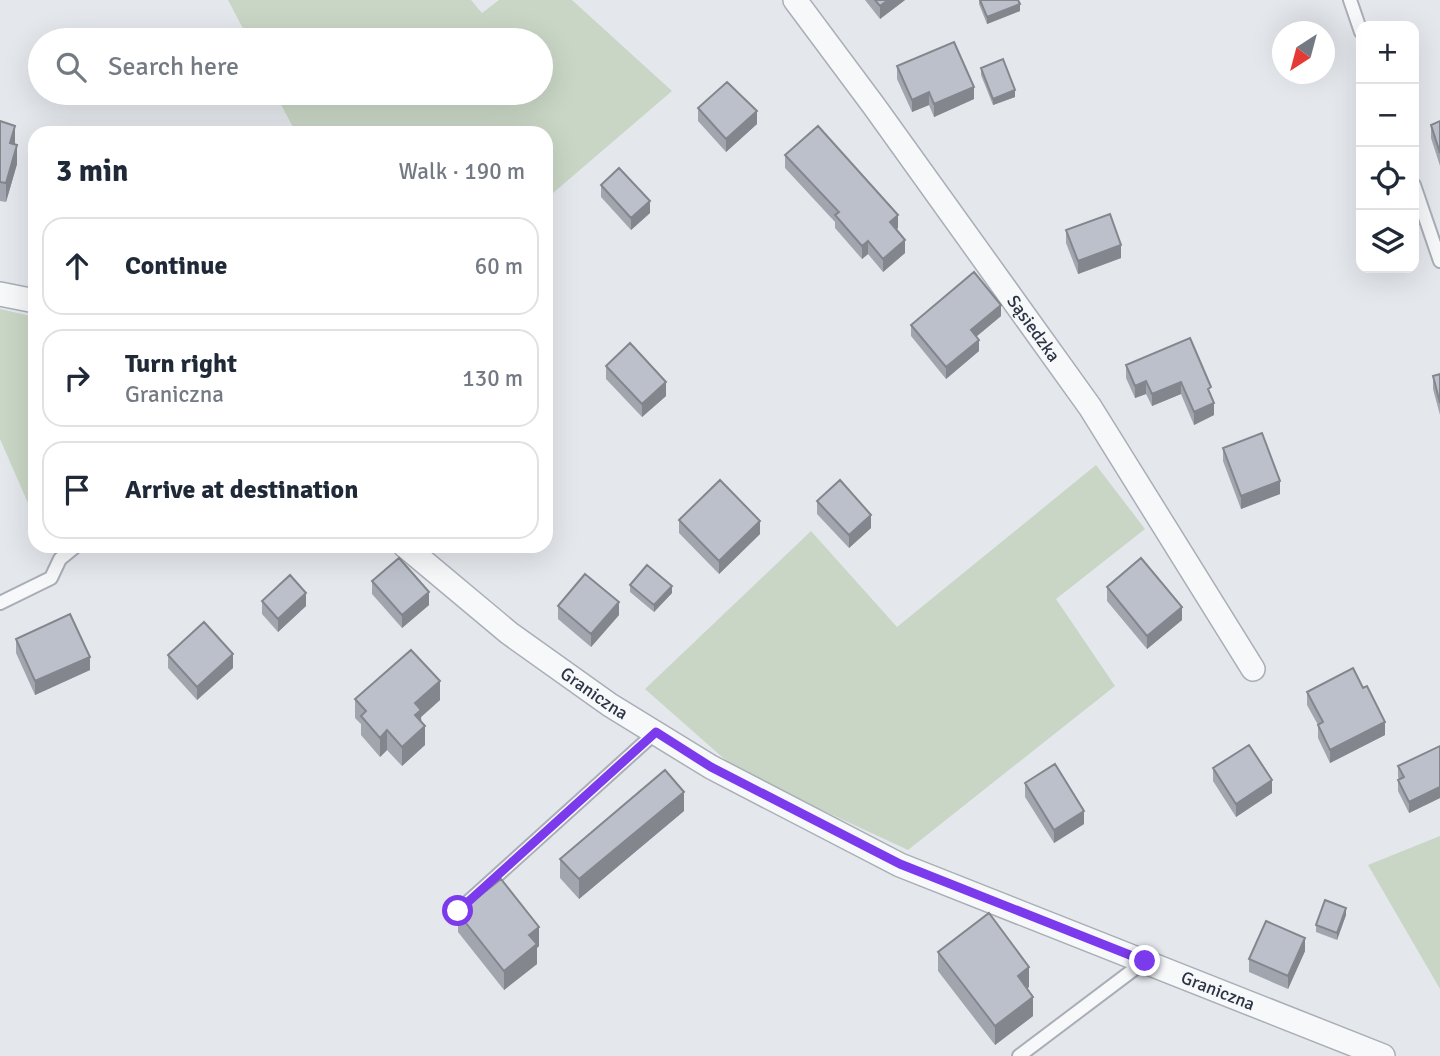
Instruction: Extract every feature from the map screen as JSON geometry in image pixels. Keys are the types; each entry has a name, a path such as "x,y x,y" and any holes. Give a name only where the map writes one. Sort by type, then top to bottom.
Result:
{"street":[{"name":"Sąsiedzka","path":"794,0 882,117 1090,407 1253,669"},
{"path":"0,293 28,299"},
{"name":"Graniczna","path":"413,553 509,633 610,705 711,767 900,864 1383,1056"}],"lane":[{"path":"1350,0 1357,21"},
{"path":"1419,200 1440,261"},
{"path":"0,603 51,578 60,559 67,553"},
{"path":"458,911 656,732"},
{"path":"1019,1056 1145,961"}],"green space":[{"path":"228,0 471,0 482,13 499,0 572,0 672,91 553,193 553,126 292,126 281,105 553,105 553,28 243,28"},
{"path":"0,309 28,315 28,503 0,439"},
{"path":"1096,465 1145,529 1056,599 1115,686 908,850 738,771 645,689 811,531 897,627"},
{"path":"1440,836 1440,989 1368,865"}],"building":[{"path":"875,0 888,0 880,6"},
{"path":"980,0 1018,0 1020,4 987,17"},
{"path":"954,42 974,87 934,104 929,92 912,100 897,66"},
{"path":"1003,59 1015,90 993,99 981,68"},
{"path":"727,82 757,111 726,139 698,108"},
{"path":"0,121 15,126 10,143 17,145 6,183 0,182"},
{"path":"1440,121 1440,153 1431,125"},
{"path":"818,126 898,215 890,222 905,240 883,259 868,241 862,246 835,215 839,212 785,155"},
{"path":"619,168 650,201 631,218 601,185"},
{"path":"1110,214 1121,245 1078,261 1066,230"},
{"path":"974,272 1001,305 971,330 979,340 946,367 911,325"},
{"path":"1190,338 1211,387 1208,389 1214,403 1194,412 1181,382 1152,394 1146,381 1135,386 1126,365"},
{"path":"630,343 666,382 642,404 606,366"},
{"path":"1440,374 1440,403 1433,376"},
{"path":"1262,433 1280,481 1241,496 1223,448"},
{"path":"720,480 760,521 719,561 679,520"},
{"path":"840,480 871,515 849,535 817,501"},
{"path":"399,558 429,592 402,615 372,581"},
{"path":"1141,558 1182,607 1147,636 1107,587"},
{"path":"647,565 672,586 654,605 630,585"},
{"path":"585,574 619,602 591,634 558,606"},
{"path":"290,575 306,593 278,619 262,601"},
{"path":"70,614 90,657 35,681 16,639"},
{"path":"204,622 233,654 197,687 168,655"},
{"path":"411,650 440,681 415,703 421,710 415,715 425,726 402,747 387,730 380,738 361,716 366,711 355,699"},
{"path":"1353,668 1363,688 1367,686 1385,722 1330,750 1318,725 1323,722 1307,692"},
{"path":"1249,745 1272,780 1236,804 1213,768"},
{"path":"1440,746 1440,787 1409,802 1398,780 1404,777 1398,766"},
{"path":"1055,764 1084,811 1054,830 1025,783"},
{"path":"665,770 684,792 579,879 560,859"},
{"path":"501,879 539,927 529,935 537,944 504,971 458,913"},
{"path":"1325,900 1346,908 1337,933 1316,925"},
{"path":"989,913 1029,967 1018,976 1033,997 995,1026 938,952"},
{"path":"1266,921 1305,938 1288,976 1249,959"}],"route":[{"path":"458,911 656,732 711,767 900,864 1145,961"}]}
